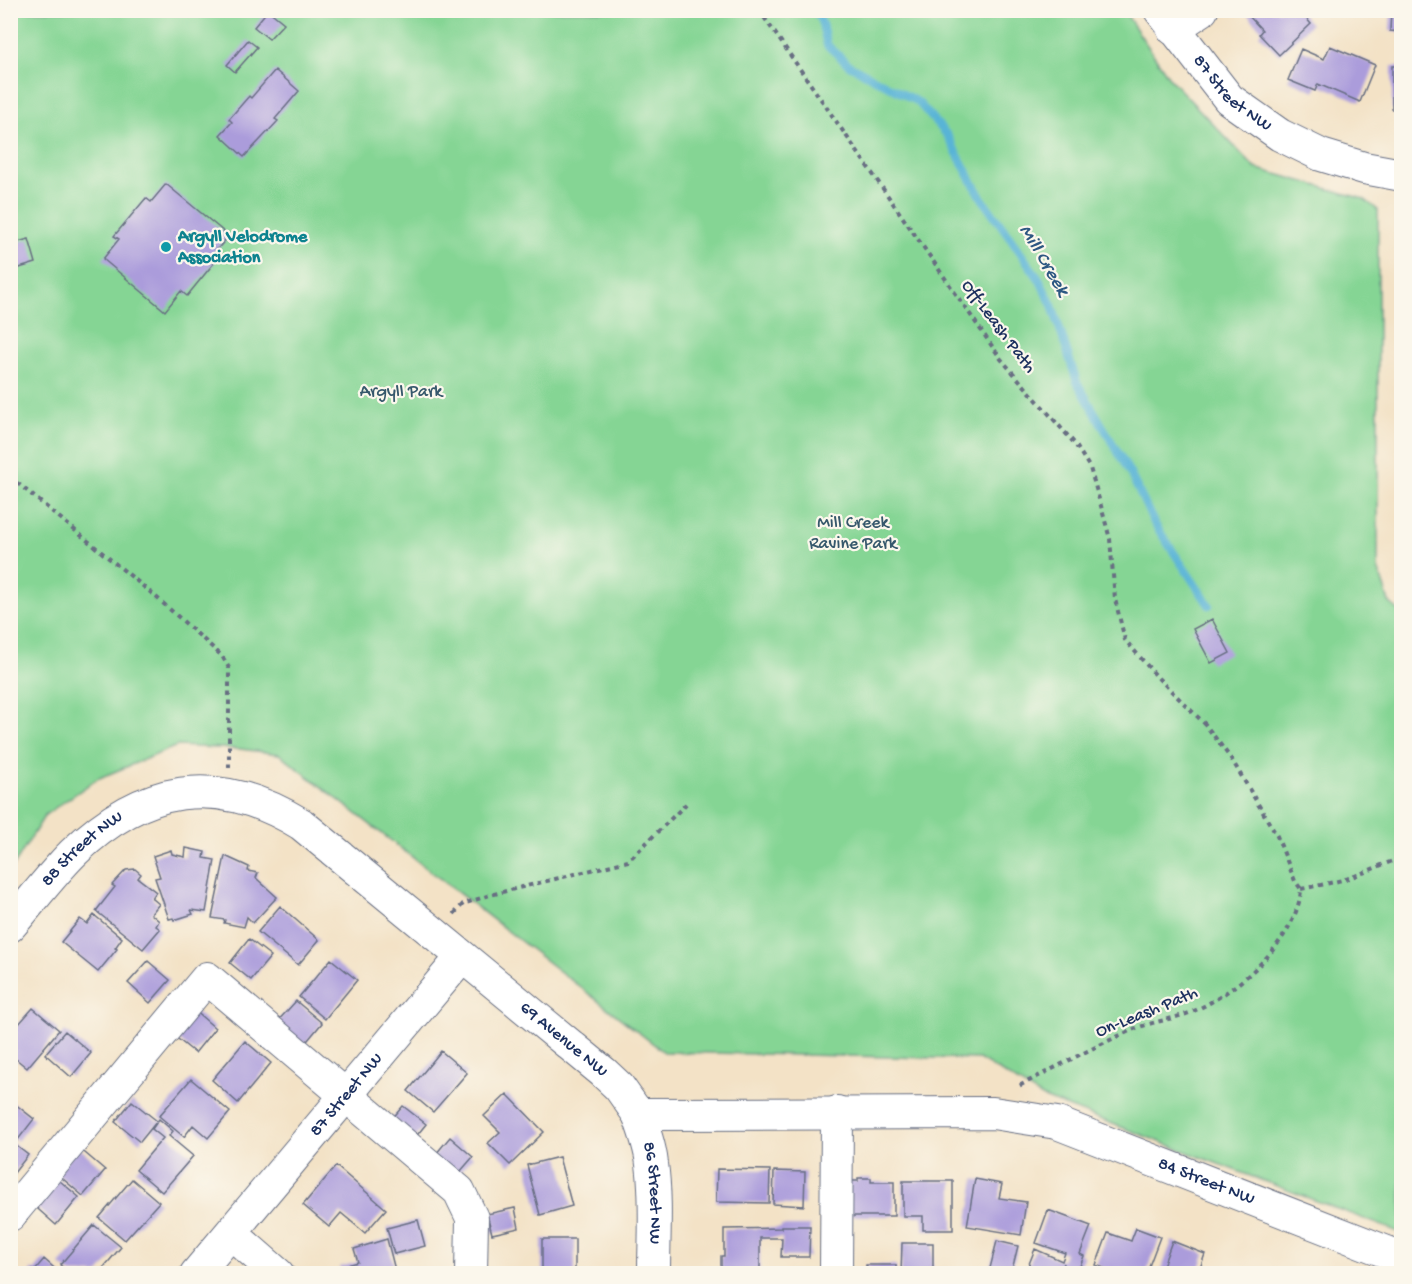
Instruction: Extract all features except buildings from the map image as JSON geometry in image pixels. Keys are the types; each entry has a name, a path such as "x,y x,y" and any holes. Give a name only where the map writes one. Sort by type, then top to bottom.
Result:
{"street":[{"path":"1167,20 1202,10"},
{"name":"87 Street NW","path":"1167,20 1229,99 1281,135 1321,155 1364,168 1401,175"},
{"name":"69 Avenue NW","path":"172,794 195,791 240,796 261,803 300,824 603,1072 619,1087 638,1114"},
{"name":"88 Street NW","path":"10,926 71,855 88,839 127,812 172,794"},
{"name":"87 Street NW","path":"196,1274 462,957"},
{"path":"10,1215 207,978 459,1191 472,1218 471,1274"},
{"path":"836,1274 837,1112"},
{"path":"638,1114 837,1112 1010,1115"},
{"name":"86 Street NW","path":"638,1114 648,1142 652,1163 654,1274"},
{"name":"84 Street NW","path":"1010,1115 1057,1123 1401,1258"},
{"path":"231,1233 278,1274"}],"path":[{"name":"Off-Leash Path","path":"759,10 1001,359 1075,444 1090,468 1110,538 1115,599 1125,640 1159,679 1205,724 1232,760 1277,836 1295,881 1301,889"},
{"path":"10,477 203,636 222,656 229,668 230,770"},
{"path":"452,916 463,904 490,895 628,861 687,803"},
{"path":"1301,889 1336,882 1401,859"},
{"name":"On-Leash Path","path":"1010,1115 1006,1096 1013,1089 1133,1029 1189,1012 1225,994 1259,967 1286,930 1301,900 1301,889"}],"green space":[{"name":"Mill Creek Ravine Park","path":"11,11 1124,11 1170,79 1255,168 1364,199 1378,210 1378,568 1389,602 1402,613 1401,1233 1044,1098 979,1059 664,1052 279,754 240,749 177,746 97,779 45,815 11,870"}],"waterway":[{"name":"Mill Creek","path":"816,10 827,45 849,65 918,102 947,135 979,194 1039,279 1052,305 1077,382 1130,473 1154,523 1209,605"}],"place":[{"name":"Argyll Velodrome Association","path":"166,247"}],"park label":[{"name":"Argyll Park","path":"401,392"}]}
